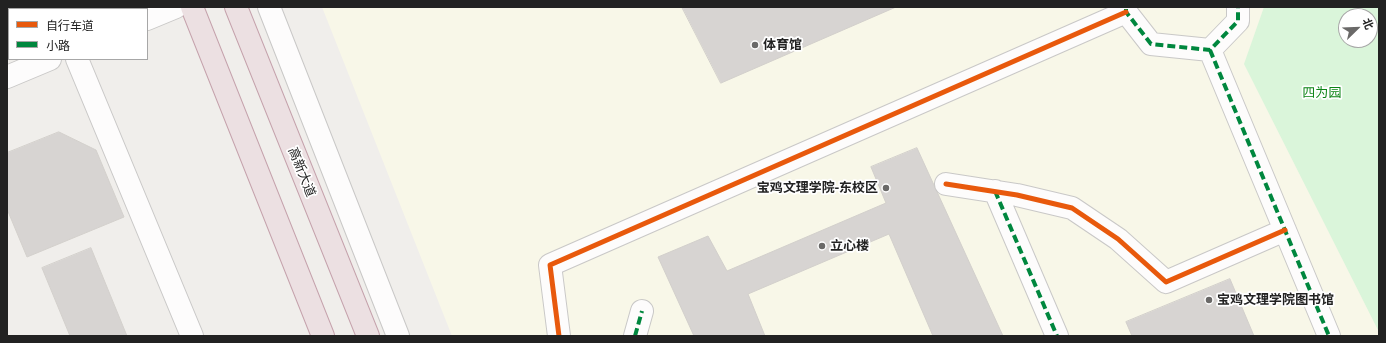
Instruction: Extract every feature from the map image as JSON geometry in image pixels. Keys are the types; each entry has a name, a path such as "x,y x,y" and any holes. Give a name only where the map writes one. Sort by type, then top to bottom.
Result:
{"highway":[{"path":"192,7 323,336"},
{"name":"高新大道","path":"236,7 368,336"}],"street":[{"path":"148,19 176,7"},
{"path":"269,7 398,336"},
{"path":"1210,50 1238,21 1238,7"},
{"path":"559,336 550,265 1126,9 1151,44 1210,50"},
{"path":"1210,50 1329,336"},
{"path":"7,77 48,60"},
{"path":"77,60 192,336"},
{"path":"946,184 1017,195 1072,208 1118,239 1166,282 1285,230"},
{"path":"994,191 1057,336"},
{"path":"635,336 642,311"}],"shaded area":[{"name":"宝鸡文理学院-东校区","path":"322,7 1379,7 1379,336 452,336"}],"green space":[{"name":"四为园","path":"1264,7 1379,7 1379,332 1244,64"}],"building":[{"name":"体育馆","path":"682,7 896,7 721,83"},
{"path":"59,132 96,150 124,217 27,257 7,209 7,153"},
{"name":"立心楼","path":"917,148 1003,336 933,336 889,234 748,294 765,336 694,336 658,257 708,236 727,271 886,203 871,167"},
{"path":"91,248 127,336 70,336 42,268"},
{"name":"宝鸡文理学院图书馆","path":"1230,279 1254,336 1132,336 1126,322"}],"marked path":[{"path":"1126,9 1126,12 1151,44 1210,50 1238,21 1238,7"},
{"path":"1210,50 1329,336"},
{"path":"995,191 1057,336"},
{"path":"635,336 642,311"}],"cycle path":[{"path":"559,336 550,265 1126,12"},
{"path":"946,184 1017,195 1072,208 1118,239 1166,282 1285,230"}],"place":[{"name":"体育馆","path":"755,45"},
{"name":"宝鸡文理学院-东校区","path":"886,188"},
{"name":"立心楼","path":"822,246"},
{"name":"宝鸡文理学院图书馆","path":"1209,300"}]}
